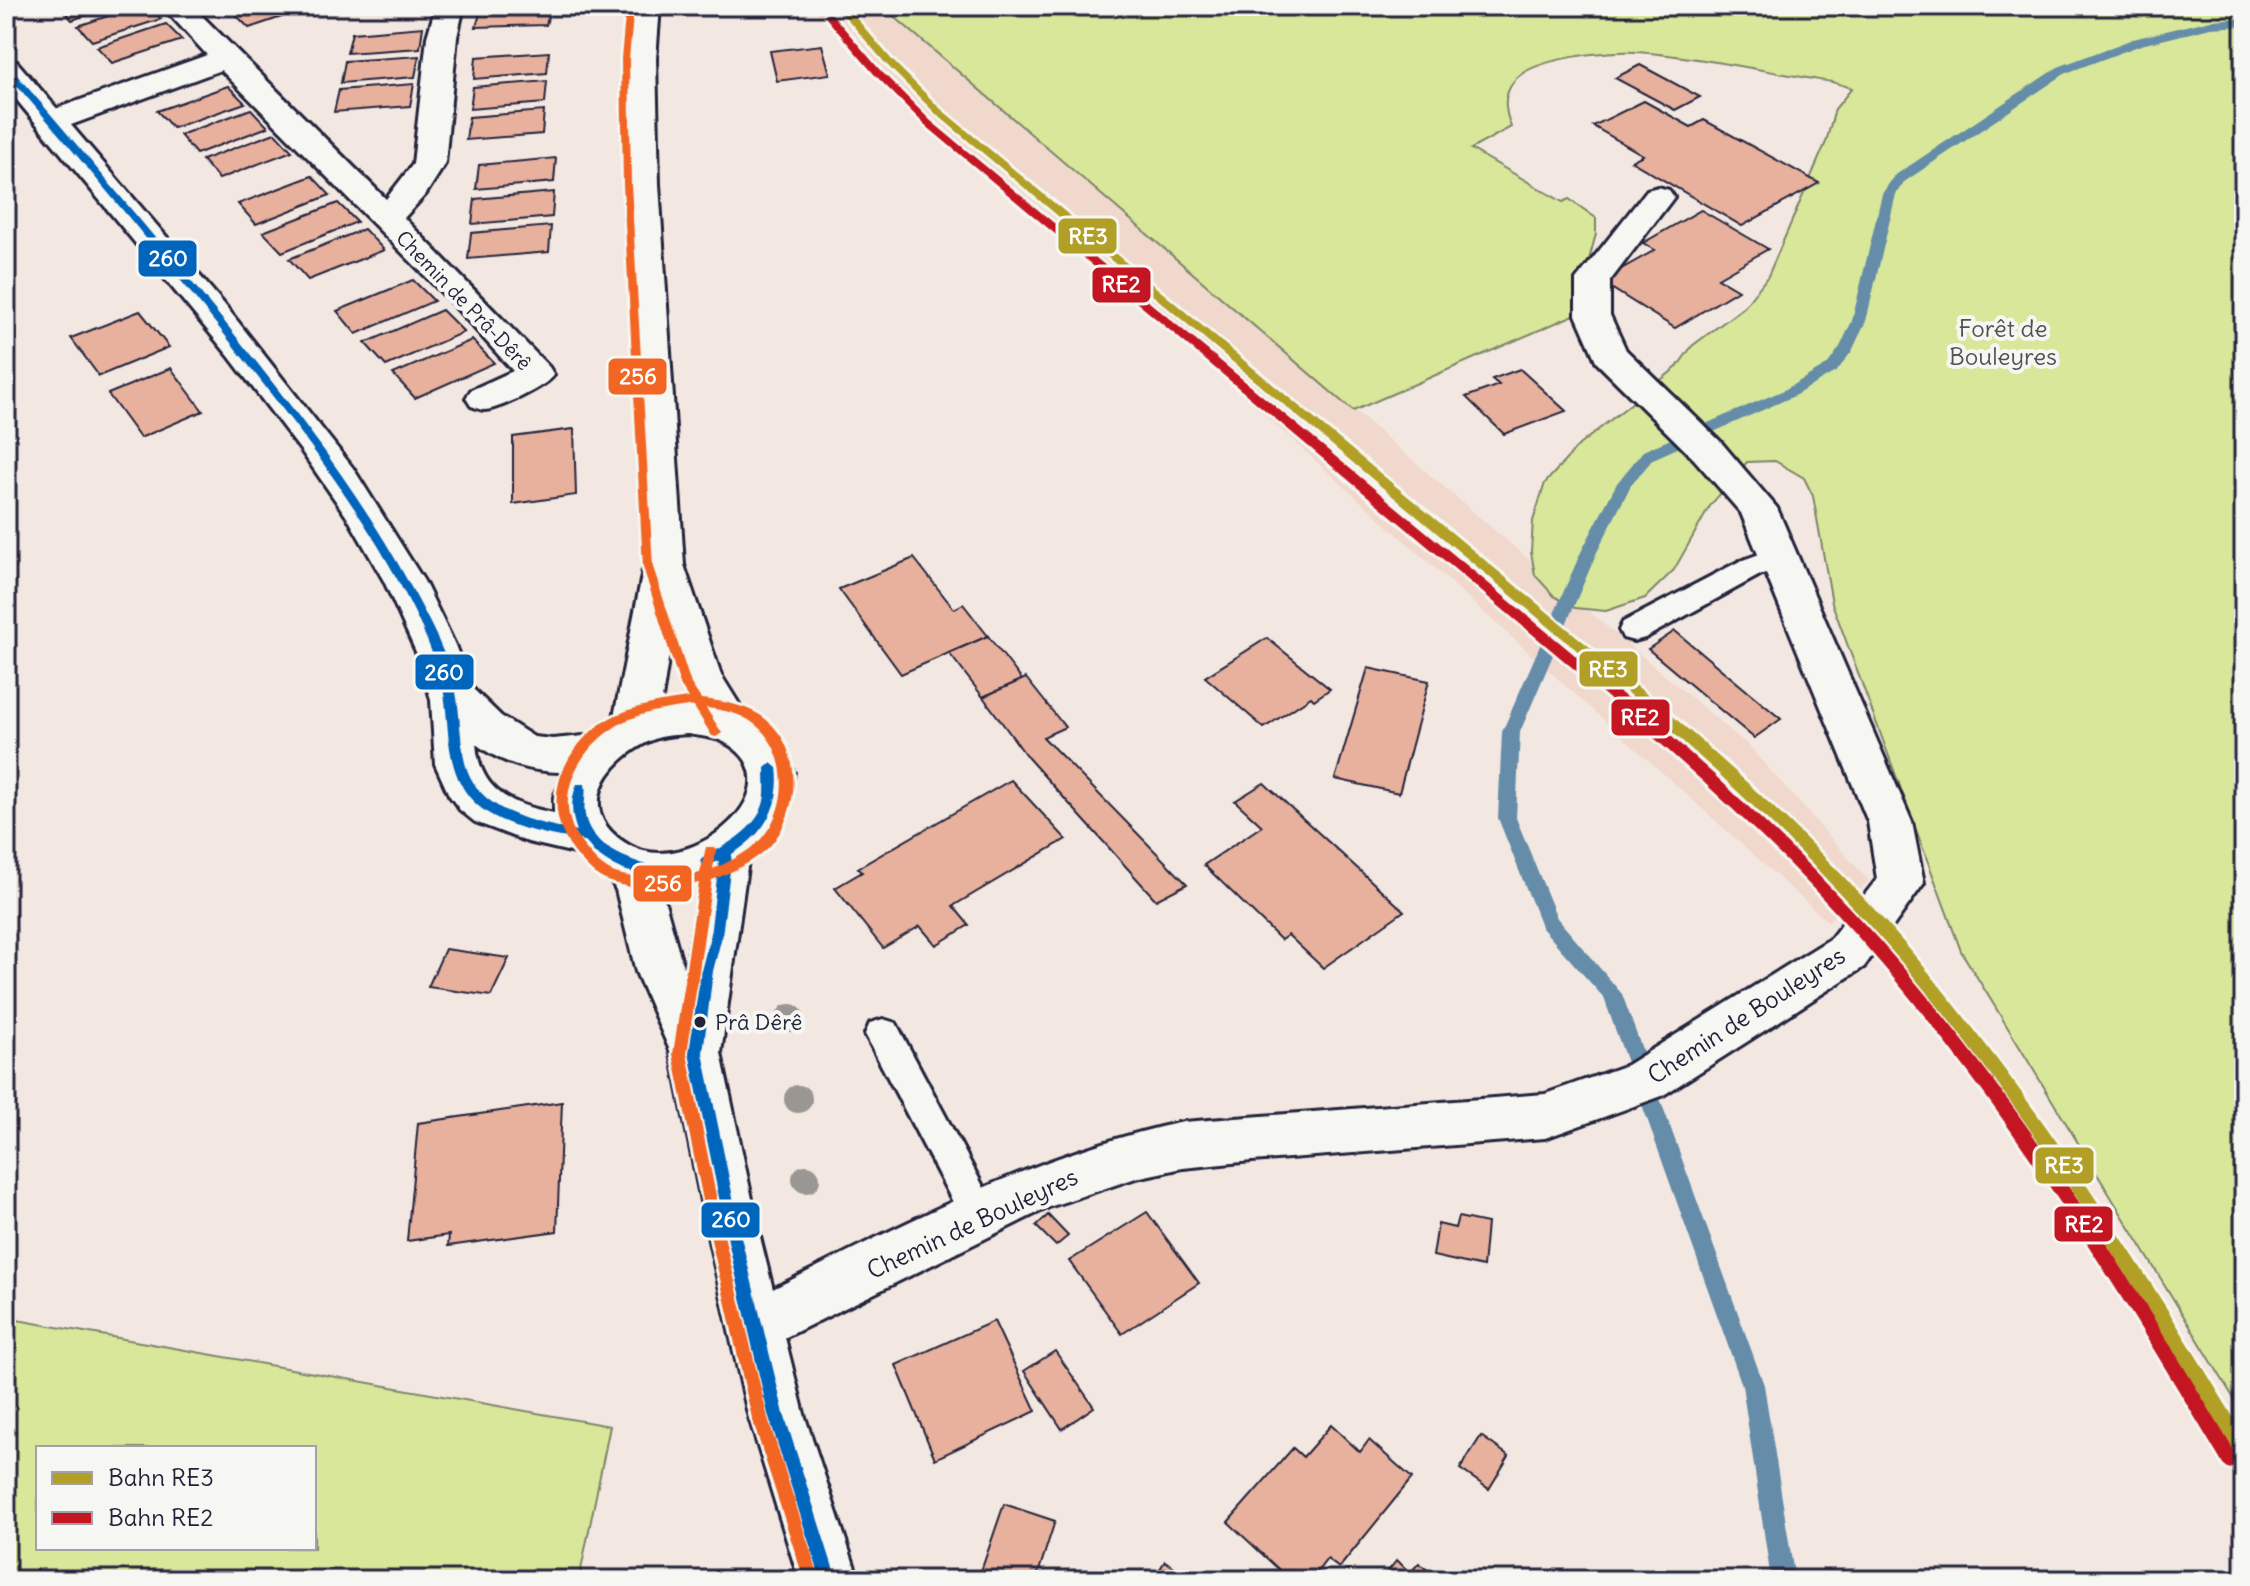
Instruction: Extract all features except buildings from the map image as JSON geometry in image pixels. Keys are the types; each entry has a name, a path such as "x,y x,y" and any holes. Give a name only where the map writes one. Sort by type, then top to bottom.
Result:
{"main road":[{"name":"Chemin de Prâ-Dêrê","path":"176,6 462,294 536,375 484,398"},
{"name":"Chemin de Prâ-Dêrê","path":"385,219 415,187 429,164 442,37 450,6"},
{"path":"646,6 641,59 643,184 664,565 640,704 618,740 586,772 577,795 577,817 586,837 613,860 653,870 684,868 726,852 748,835 765,815 774,779 762,747 730,725 701,678 664,565"},
{"path":"52,121 226,58"},
{"path":"6,68 202,300 306,430 377,530 421,615 451,693 456,757 466,786 508,819 586,837"},
{"name":"Chemin de Bouleyres","path":"757,1324 1036,1188 1095,1166 1183,1145 1545,1116 1644,1081 1847,953 1901,883 1890,822 1758,508 1707,450 1610,355 1593,315 1593,280 1658,197"},
{"path":"451,693 485,729 512,749 568,757 618,740 657,722 688,718 730,725"},
{"path":"696,1053 707,971 716,936 726,852"},
{"path":"626,865 639,890 660,972 696,1053 735,1241 776,1414 824,1565"}],"lane":[{"path":"1634,630 1750,568 1779,557"},
{"path":"883,1034 980,1217"}],"shaded area":[{"path":"810,6 882,6 1533,563 1535,575 1575,608 1586,609 1749,746 1869,881 1828,922"}],"green space":[{"name":"Forêt de Bouleyres","path":"882,6 2244,6 2244,1415 1961,951 1832,603 1813,496 1804,478 1775,461 1747,462 1710,506 1674,570 1645,598 1606,611 1575,608 1554,596 1535,575 1531,552 1533,521 1545,483 1579,445 1677,367 1692,346 1744,307 1768,276 1826,142 1835,109 1852,88 1734,65 1637,52 1571,57 1536,66 1523,73 1514,81 1506,98 1511,127 1471,149 1563,202 1569,199 1596,218 1596,234 1574,315 1353,411"},
{"path":"6,1318 610,1426 579,1580 6,1580"}],"waterway":[{"path":"1783,1580 1753,1385 1612,994 1549,922 1507,818 1511,732 1589,552 1625,483 1648,455 1789,393 1832,368 1847,348 1859,321 1889,194 1899,179 2062,70 2137,42 2211,24 2244,22"}],"rail line":[{"name":"RE3","path":"841,6 889,62 938,111 1615,675 1756,799 1845,888 1958,1020 2060,1159 2155,1304 2244,1452"},
{"name":"RE2","path":"829,16 877,72 928,123 1647,723 1788,852 1890,962 1997,1098 2141,1313 2230,1460"}],"transit line":[{"name":"256","path":"630,6 625,59 627,184 648,567 686,685 716,733"},
{"name":"260","path":"6,68 256,368 362,512 407,589 441,663 451,698 458,761 469,788 479,800 504,816 586,837"},
{"name":"256","path":"688,702 741,711 754,717 769,731 783,754 789,788 782,818 765,843 739,862 709,876 675,884 642,884 611,877 587,859 564,826 561,808 569,771 578,754 607,726 646,710 688,702"},
{"name":"260","path":"706,861 735,845 762,820 770,801 771,768"},
{"name":"260","path":"706,861 734,847 757,826 771,799 771,768"},
{"name":"260","path":"581,787 579,818 591,841 614,858 643,869"},
{"name":"260","path":"581,787 577,802 578,816 591,842 614,860 643,869"},
{"name":"256","path":"710,850 680,1054 719,1244 760,1418 812,1580"},
{"name":"260","path":"726,852 716,936 707,971 696,1053 735,1241 776,1414 829,1580"}],"place":[{"name":"Prâ Dêrê","path":"700,1022"}]}
